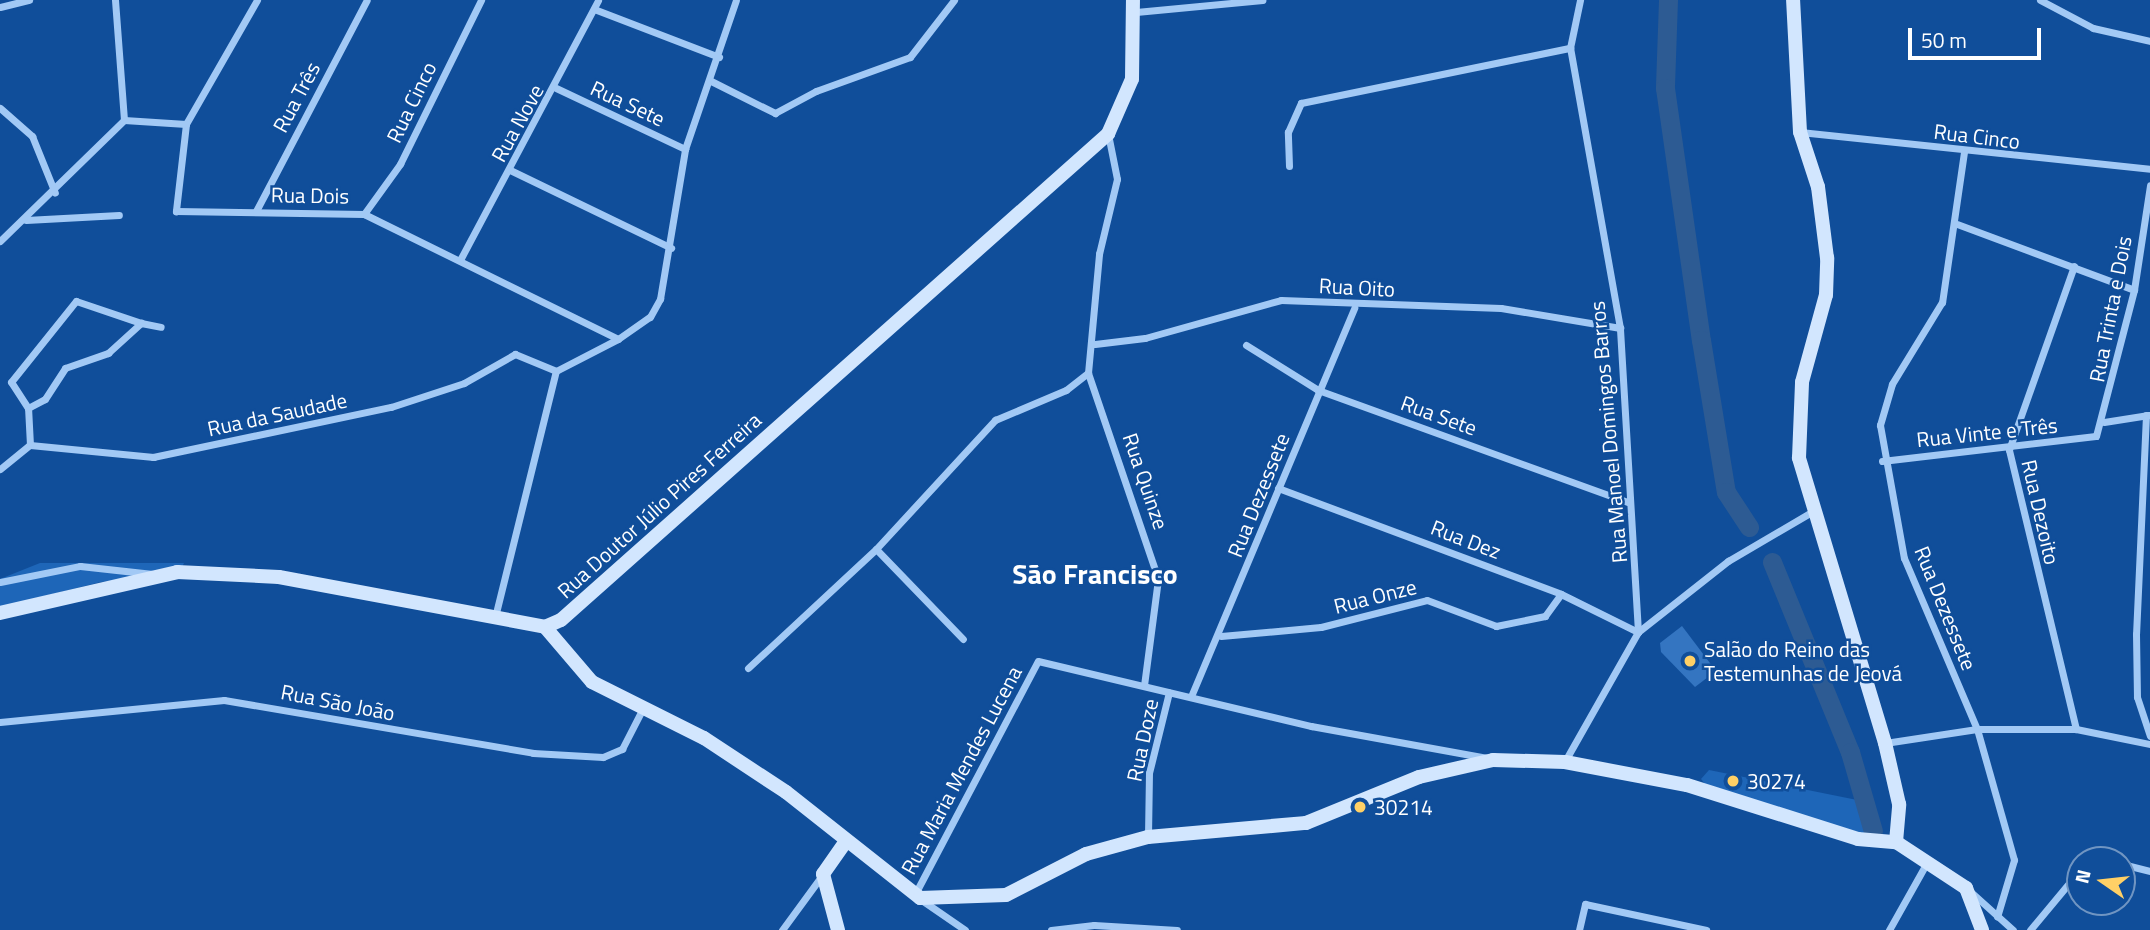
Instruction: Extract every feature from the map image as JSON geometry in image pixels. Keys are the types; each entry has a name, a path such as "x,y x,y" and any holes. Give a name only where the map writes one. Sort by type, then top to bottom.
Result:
{"street":[{"path":"0,7 29,0"},
{"path":"0,241 55,193 124,120 116,0"},
{"path":"124,120 186,124 257,0"},
{"name":"Rua Três","path":"256,211 367,0"},
{"name":"Rua Cinco","path":"364,214 400,164 481,0"},
{"name":"Rua Nove","path":"460,260 556,88 598,0"},
{"path":"495,617 556,371 618,339 650,317 671,248 685,149 711,81 736,0"},
{"path":"711,81 775,114 816,91 910,57 954,0"},
{"path":"1134,6 1262,0"},
{"name":"Rua Manoel Domingos Barros","path":"1565,762 1638,632 1638,571 1628,502 1620,328 1570,48 1580,0"},
{"path":"1793,0 1800,132 1818,187 1827,258 1826,295 1796,425 1815,510 1885,743 1899,804 1896,842"},
{"path":"2040,0 2093,28 2150,41"},
{"name":"Rua Doutor Júlio Pires Ferreira","path":"545,627 570,614 1108,134 1132,79 1134,6"},
{"path":"594,9 719,57"},
{"path":"1289,166 1288,132 1301,103 1570,48"},
{"name":"Rua Sete","path":"556,88 685,149"},
{"path":"0,108 32,136 55,193"},
{"name":"Rua Dois","path":"186,124 176,211 364,214"},
{"name":"Rua Cinco","path":"1800,132 1964,152 2150,169"},
{"path":"748,668 876,549 995,420 1066,390 1088,373 1095,344 1099,254 1117,179 1108,134"},
{"name":"Rua Dezessete","path":"1964,152 1957,224 1937,316 1884,404 1882,461 1904,558 1977,729 2014,860 1997,917"},
{"path":"510,170 671,248"},
{"name":"Rua Trinta e Dois","path":"2096,436 2104,422 2134,290 2150,185"},
{"path":"364,214 618,339"},
{"path":"25,220 119,215"},
{"path":"1957,224 2134,290"},
{"name":"Rua Dezoito","path":"2074,266 2009,450 2076,729"},
{"name":"Rua Oito","path":"1095,344 1146,338 1282,300 1354,307 1501,308 1620,328"},
{"path":"0,469 30,445 28,408 11,382 76,301 161,327"},
{"name":"Rua Dezessete","path":"1192,694 1221,636 1278,488 1354,307"},
{"path":"28,408 45,399 65,368 108,353 141,323"},
{"name":"Rua Sete","path":"1246,345 1318,390 1628,502"},
{"name":"Rua da Saudade","path":"30,445 153,457 391,407 464,383 515,354 556,371"},
{"name":"Rua Quinze","path":"1088,373 1157,569 1144,685"},
{"path":"2104,422 2148,415 2136,634 2137,697 2150,736"},
{"name":"Rua Vinte e Três","path":"1882,461 2009,450 2096,436"},
{"name":"Rua Dez","path":"1278,488 1562,594 1638,632"},
{"path":"1638,632 1728,561 1815,510"},
{"path":"876,549 963,639"},
{"path":"0,582 80,566 154,574 279,577 545,627 592,682 643,708 786,792 845,843 965,930"},
{"path":"0,613 154,574"},
{"name":"Rua Onze","path":"1221,636 1321,627 1427,600 1496,626 1545,616 1562,594"},
{"name":"Rua Maria Mendes Lucena","path":"917,896 1038,661 1144,685"},
{"path":"1144,685 1169,692 1192,694 1311,726 1493,760 1565,762 1733,796 1873,843 1896,842 1966,888 2014,930"},
{"name":"Rua Doze","path":"1148,837 1149,773 1169,692"},
{"name":"Rua São João","path":"0,722 224,700 520,751 603,757 622,749 643,708"},
{"path":"1885,743 1977,729 2076,729 2150,744"},
{"path":"917,896 1006,895 1086,854 1148,837 1306,823 1419,777 1493,760"},
{"path":"782,930 845,843"},
{"path":"1889,930 1926,864"},
{"path":"823,874 838,930"},
{"path":"2030,930 2066,887"},
{"path":"1966,888 1982,930"},
{"path":"1579,930 1584,904 1706,930"},
{"path":"1051,930 1177,930"}],"shaded area":[{"path":"40,563 184,563 179,574 101,582 0,607 0,579"},
{"path":"1709,770 1872,803 1880,825 1871,835 1834,826 1705,784 1701,779"}],"building":[{"name":"Salão do Reino das Testemunhas de Jeová","path":"1682,626 1716,671 1695,687 1661,652 1660,643"}],"waterway":[{"path":"1668,0 1665,88 1701,340 1726,492 1749,527"},
{"path":"1772,562 1850,752 1873,831"}],"place":[{"name":"Salão do Reino das Testemunhas de Jeová","path":"1690,661"},
{"name":"30274","path":"1733,781"},
{"name":"30214","path":"1360,807"}],"district":[{"name":"São Francisco","path":"1095,574"}]}
